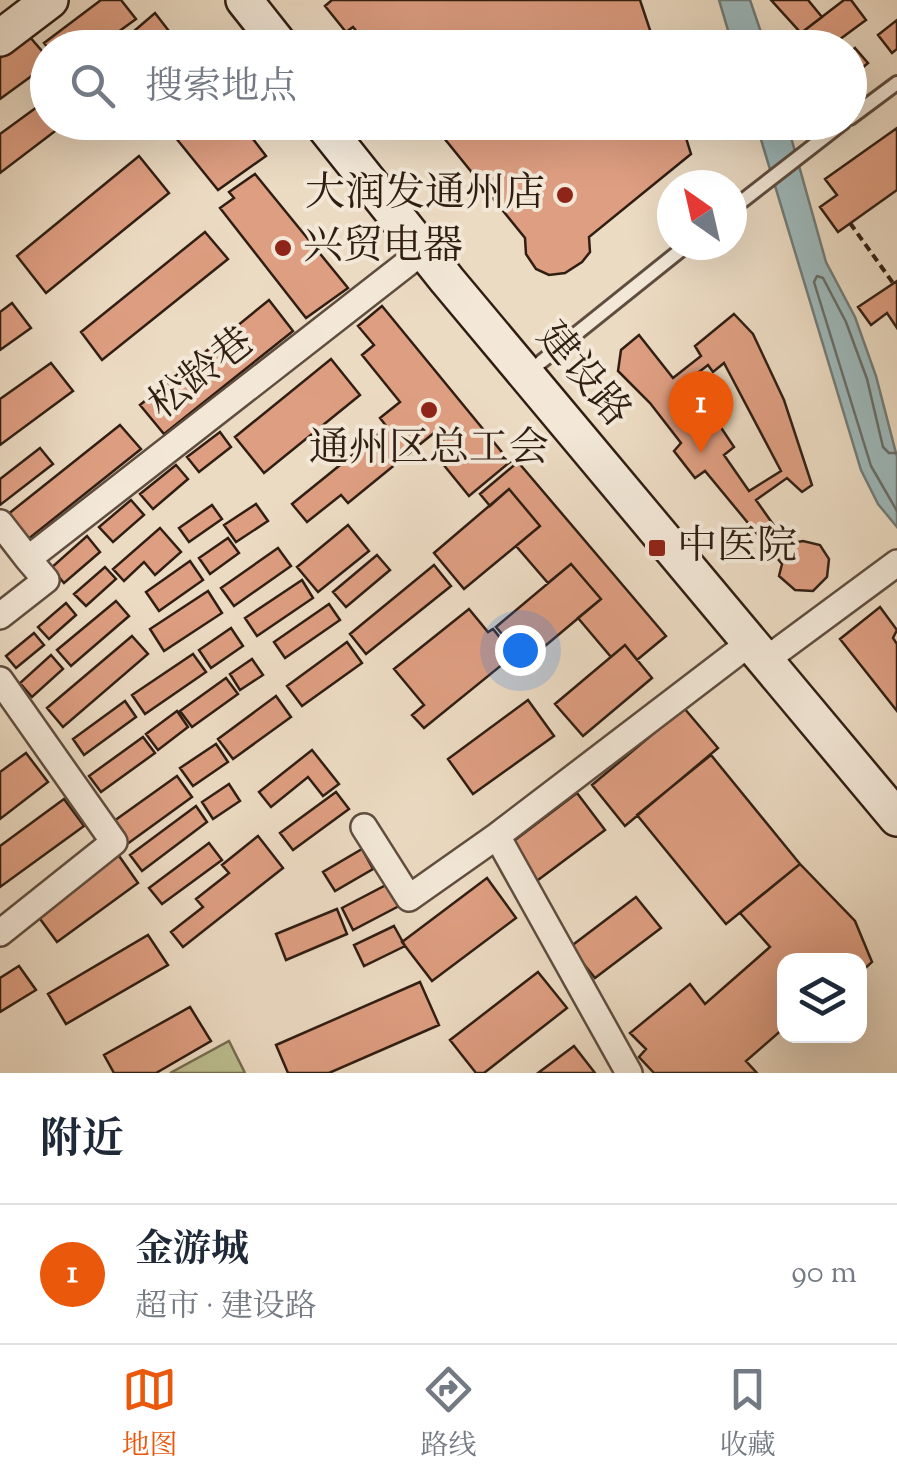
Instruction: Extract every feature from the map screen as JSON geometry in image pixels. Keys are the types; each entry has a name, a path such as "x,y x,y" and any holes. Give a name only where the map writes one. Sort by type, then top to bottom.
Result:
{"street":[{"path":"0,38 50,0"},
{"path":"223,0 247,30"},
{"path":"244,0 268,30"},
{"name":"建设路","path":"335,140 423,251 765,646 897,792"},
{"name":"建设路","path":"356,140 461,270 542,362 897,818"},
{"name":"松龄巷","path":"28,558 423,251"},
{"path":"0,523 46,580 0,616"},
{"path":"364,827 409,898 765,646 886,570"},
{"path":"0,680 114,842 0,934"},
{"path":"497,836 630,1073"}],"lane":[{"path":"867,105 897,83"},
{"path":"747,197 820,140"},
{"path":"542,362 668,260"}],"path":[{"path":"850,224 893,284"}],"green space":[{"path":"229,1041 245,1073 170,1073"}],"water":[{"path":"719,0 750,0 760,30 728,30"},
{"path":"761,140 792,140 826,262 855,317 876,376 897,457 897,527 878,504 861,470"}],"building":[{"path":"101,0 121,0 136,19 121,30 61,30"},
{"path":"332,0 640,0 650,30 353,27 344,30 325,6"},
{"path":"771,0 808,0 822,17 805,30 798,30"},
{"path":"844,0 851,0 866,20 852,30 805,30"},
{"path":"155,13 168,30 135,30"},
{"path":"897,20 897,49 892,53 878,35"},
{"path":"30,37 30,77 0,99 0,58"},
{"path":"30,112 30,140 43,140 0,173 0,134"},
{"path":"897,128 897,190 838,232 820,207 837,195 825,179"},
{"path":"177,140 254,140 266,156 218,190"},
{"name":"大润发通州店","path":"446,140 687,140 691,154 671,170 657,170 657,182 589,237 590,252 582,262 565,273 549,275 536,269 526,254 525,238"},
{"path":"139,156 169,193 46,293 17,256"},
{"name":"兴贸电器","path":"255,174 348,288 306,318 220,208 234,198 229,192"},
{"path":"205,232 228,259 102,360 81,332"},
{"path":"897,281 897,328 887,313 871,325 858,307"},
{"path":"269,300 293,331 164,434 140,405"},
{"path":"12,303 31,328 0,350 0,312"},
{"name":"通州区总工会","path":"382,306 510,462 469,496 438,458 449,448 435,432 348,503 341,495 307,522 292,504 387,427 380,418 400,402 362,355 374,345 358,326"},
{"path":"734,314 753,334 784,400 812,485 802,492 787,478 756,500 787,544 803,541 820,545 829,559 827,577 813,591 795,590 779,576 782,564 705,471 695,478 674,451 681,443 650,403 618,371 621,350 639,335 673,378 701,356 695,346","holes":["724,363 781,471 749,491 724,455 734,447 714,417 708,420 681,386 708,365 713,372"]},
{"path":"331,359 360,395 264,473 235,437"},
{"path":"51,363 73,391 0,445 0,399"},
{"path":"120,425 141,449 27,540 7,515"},
{"path":"220,432 231,447 199,472 187,457"},
{"path":"40,448 53,464 0,505 0,479"},
{"path":"518,462 666,636 637,660 625,645 611,657 578,618 601,599 571,564 548,583 516,546 540,526 509,489 490,506 480,494"},
{"path":"176,465 188,479 153,509 140,494"},
{"path":"509,489 540,526 464,589 434,553"},
{"path":"131,500 144,515 113,542 99,527"},
{"path":"256,504 268,521 236,542 224,525"},
{"path":"212,505 222,519 189,542 179,528"},
{"path":"348,525 369,551 318,592 297,567"},
{"path":"160,528 181,552 155,575 144,562 124,581 113,569"},
{"path":"87,536 100,552 64,583 51,568"},
{"path":"228,538 239,553 210,574 199,558"},
{"path":"278,548 291,566 234,606 221,588"},
{"path":"377,555 390,570 346,607 333,592"},
{"path":"190,561 203,580 159,611 146,592"},
{"path":"571,564 601,599 526,662 496,627"},
{"path":"434,565 451,586 366,654 350,634"},
{"path":"105,567 116,579 86,606 74,594"},
{"path":"302,580 313,598 257,636 245,618"},
{"path":"208,591 222,613 164,651 150,629"},
{"path":"116,601 129,616 71,666 57,650"},
{"path":"66,603 76,615 49,639 38,627"},
{"path":"329,604 340,620 285,658 274,642"},
{"path":"880,607 897,630 893,638 897,644 897,711 840,639"},
{"path":"469,609 488,632 493,629 514,655 424,728 412,715 424,705 394,669"},
{"path":"231,628 243,646 211,668 199,650"},
{"path":"34,633 44,645 16,668 6,656"},
{"path":"132,636 148,654 63,727 47,708"},
{"path":"347,642 362,663 302,706 287,686"},
{"path":"625,645 652,678 583,736 555,704"},
{"path":"193,654 206,672 145,714 132,695"},
{"path":"51,655 63,669 32,697 20,683"},
{"path":"252,659 263,675 240,690 230,674"},
{"path":"226,678 238,694 192,727 180,711"},
{"path":"276,696 291,717 233,759 218,739"},
{"path":"528,700 554,736 473,794 448,759"},
{"path":"125,701 136,717 84,755 73,739"},
{"path":"684,708 718,748 625,826 592,785"},
{"path":"177,711 188,727 158,750 146,734"},
{"path":"143,737 155,753 101,792 89,776"},
{"path":"216,744 228,762 193,786 180,768"},
{"path":"312,750 339,784 323,796 308,777 271,807 259,792"},
{"path":"26,753 48,782 0,819 0,772"},
{"path":"711,755 800,864 726,924 637,815"},
{"path":"177,776 192,797 123,847 107,826"},
{"path":"229,784 240,801 213,819 202,802"},
{"path":"336,792 349,809 293,850 280,833"},
{"path":"577,793 605,830 534,883 506,847"},
{"path":"64,799 84,826 0,887 0,846"},
{"path":"196,806 207,822 142,871 130,855"},
{"path":"258,836 283,868 183,947 171,932 203,907 196,899 229,873 222,865"},
{"path":"209,843 222,860 162,904 149,888"},
{"path":"362,849 373,869 335,891 323,872"},
{"path":"117,853 138,883 57,942 35,912"},
{"path":"800,864 855,921 872,962 867,967 867,953 777,953 777,1034 746,1061 757,1073 654,1073 639,1057 646,1049 630,1033 690,984 705,1004 770,947 740,913"},
{"path":"487,878 516,918 432,981 402,942"},
{"path":"388,884 399,906 353,930 342,908"},
{"path":"636,897 661,928 595,978 570,947"},
{"path":"337,909 347,934 286,960 276,934"},
{"path":"394,926 405,946 364,966 354,945"},
{"path":"148,935 168,965 66,1024 48,994"},
{"path":"19,966 36,990 0,1012 0,978"},
{"path":"538,972 567,1008 484,1073 476,1073 450,1040"},
{"path":"420,982 439,1025 329,1073 288,1073 276,1045"},
{"path":"190,1007 211,1041 156,1073 114,1073 104,1055"},
{"path":"574,1046 595,1073 538,1073"}],"place":[{"name":"大润发通州店","path":"565,195"},
{"name":"兴贸电器","path":"283,248"},
{"name":"通州区总工会","path":"429,410"},
{"name":"金游城","path":"701,453"},
{"name":"中医院","path":"657,548"}]}
